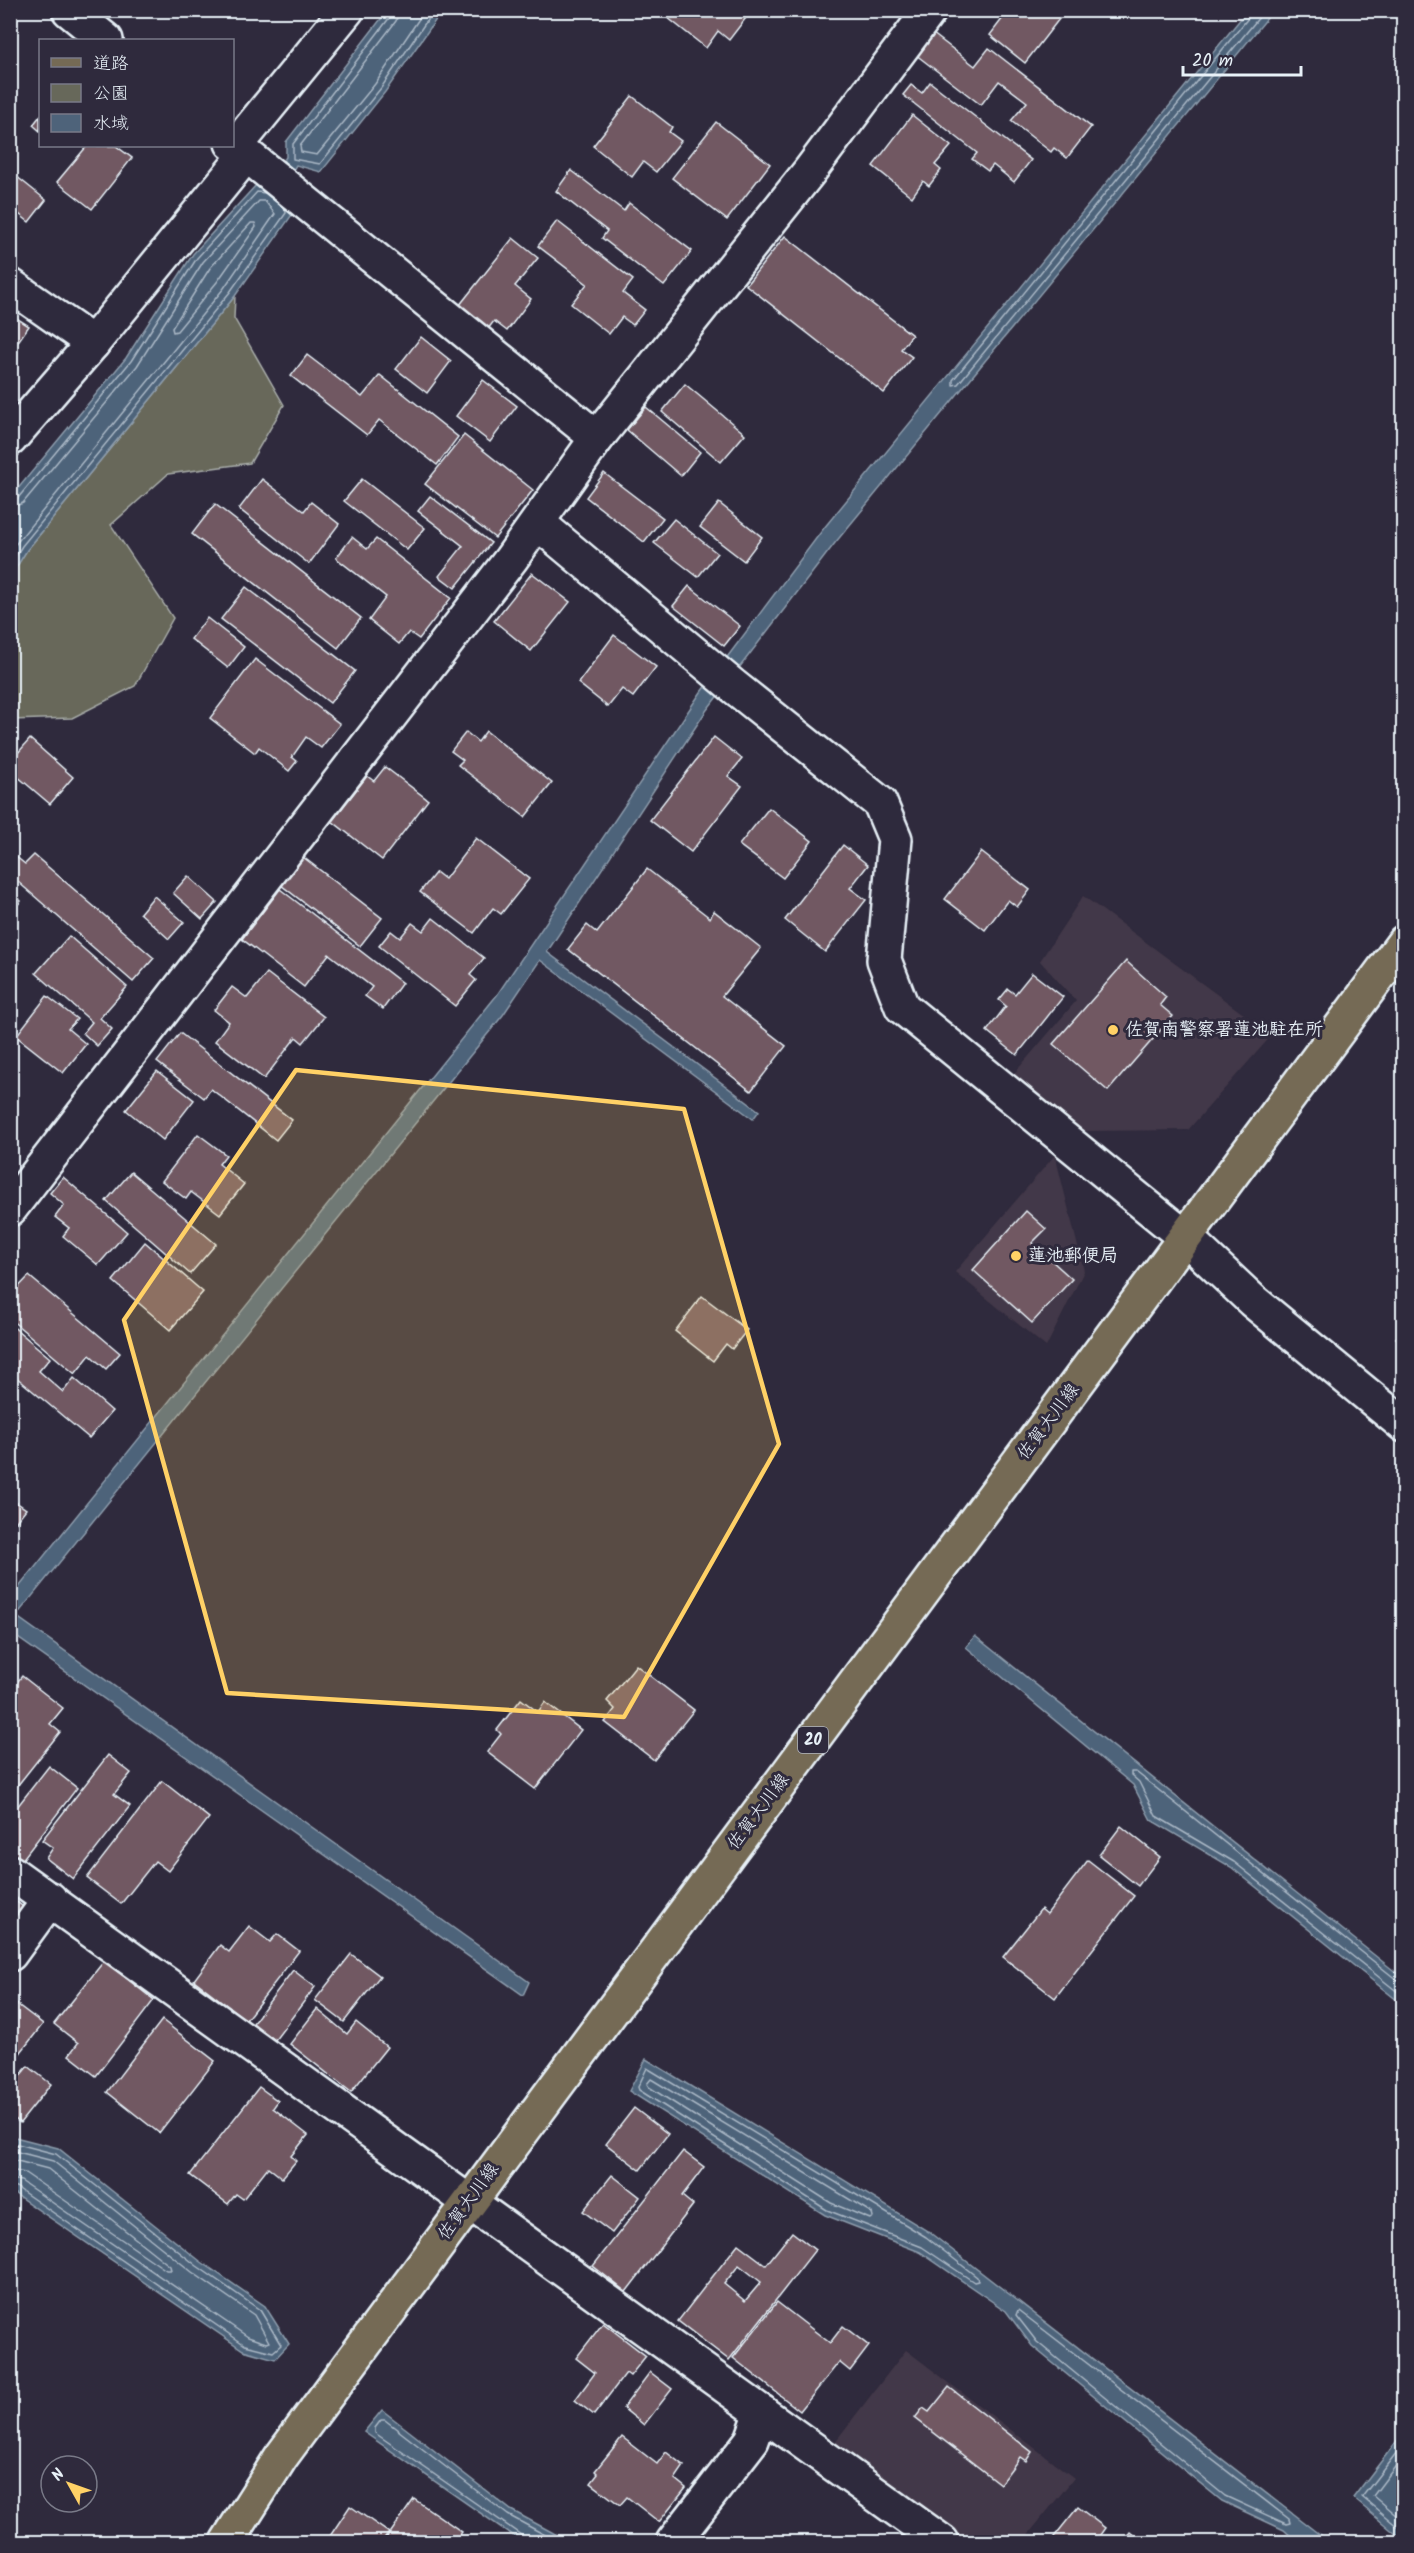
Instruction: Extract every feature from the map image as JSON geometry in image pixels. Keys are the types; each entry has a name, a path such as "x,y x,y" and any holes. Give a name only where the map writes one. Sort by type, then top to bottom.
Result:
{"main road":[{"name":"佐賀大川線","path":"227,2542 281,2457 1404,942"}],"street":[{"path":"69,10 105,39"},
{"path":"10,439 254,160 347,10"},
{"path":"10,1209 537,523 597,438 809,172 930,10"},
{"path":"254,160 597,438"},
{"path":"10,285 93,343"},
{"path":"537,523 722,677 880,803 895,839 884,960 903,1007 1186,1238 1253,1301 1404,1425"},
{"path":"10,1872 942,2542"},
{"path":"10,1954 50,1899"},
{"path":"673,2542 752,2440 762,2412"}],"highlighted area":[{"path":"296,1070 684,1109 779,1444 624,1717 227,1693 124,1320"}],"shaded area":[{"path":"1083,896 1272,1035 1188,1130 1080,1131 1012,1076 1076,1001 1040,961"},
{"path":"1055,1155 1084,1271 1046,1347 955,1272"},
{"path":"906,2350 1074,2478 1022,2542 955,2542 828,2451"}],"green space":[{"path":"235,296 234,318 284,405 250,463 168,474 111,525 173,618 135,686 72,718 11,720 10,576 27,550"}],"water":[{"path":"387,11 442,11 385,92 321,172 296,165 277,196 296,209 235,296 27,550 11,576 11,497 126,358 193,254 258,183 266,187 286,157 286,142"},
{"path":"1247,11 1273,11 835,543 706,711 547,952 759,1111 753,1119 540,960 503,1015 16,1616 529,1982 523,1995 11,1633 11,1597 497,995 701,692 824,528"},
{"path":"975,1636 1403,1978 1403,2005 1231,1867 1151,1820 1133,1785 966,1647"},
{"path":"646,2059 929,2232 1329,2542 1297,2542 1284,2530 1222,2501 1032,2346 1006,2311 920,2252 825,2215 629,2091"},
{"path":"11,2136 58,2148 200,2261 265,2306 289,2344 275,2359 243,2350 11,2191"},
{"path":"382,2410 511,2510 570,2542 522,2542 364,2432"},
{"path":"1403,2433 1403,2540 1353,2498"}],"building":[{"path":"658,10 752,10 729,40 718,31 706,48"},
{"path":"1009,10 1066,10 1025,63 990,35"},
{"path":"928,30 975,66 989,48 1091,127 1067,158 1054,148 1051,152 1011,121 1027,102 999,81 981,105 911,51"},
{"path":"930,82 1031,160 1014,182 993,165 988,171 972,159 977,153 903,95 911,85 922,93"},
{"path":"632,96 672,127 669,132 681,141 656,172 643,162 632,177 593,146"},
{"path":"912,115 951,146 935,165 941,170 929,186 923,181 912,197 873,166"},
{"path":"39,117 39,130 33,125"},
{"path":"716,122 770,164 727,220 672,178"},
{"path":"86,147 117,147 132,158 92,209 57,182"},
{"path":"571,170 624,211 629,203 692,251 664,286 602,238 607,231 556,191"},
{"path":"16,176 46,200 29,222 10,207 10,183"},
{"path":"557,221 633,280 623,293 645,310 633,325 622,317 609,334 571,304 587,284 538,246"},
{"path":"785,236 912,335 901,349 912,357 884,393 746,285"},
{"path":"513,238 538,258 515,286 531,299 507,331 494,321 488,329 459,306"},
{"path":"10,314 29,326 10,353"},
{"path":"421,337 451,361 427,393 396,369"},
{"path":"307,355 362,397 380,375 458,437 437,465 379,420 367,435 291,376"},
{"path":"483,380 517,406 490,442 456,416"},
{"path":"685,384 745,434 721,462 662,412"},
{"path":"646,407 700,452 681,476 627,430"},
{"path":"464,435 533,490 495,538 425,484"},
{"path":"604,473 663,518 644,542 586,497"},
{"path":"262,479 304,511 311,502 339,524 309,564 239,509"},
{"path":"362,479 425,528 407,550 344,501"},
{"path":"430,496 491,543 455,588 439,576 463,546 418,511"},
{"path":"719,503 762,537 744,561 700,527"},
{"path":"215,504 361,618 338,648 192,534"},
{"path":"674,519 717,553 698,577 654,543"},
{"path":"352,537 367,549 376,539 451,598 419,639 409,632 399,644 369,620 386,597 336,558"},
{"path":"532,573 570,602 531,651 494,621"},
{"path":"689,586 740,626 724,646 673,606"},
{"path":"246,587 355,671 330,703 221,619"},
{"path":"207,618 244,647 228,668 191,639"},
{"path":"614,635 656,667 633,697 622,689 608,707 578,683"},
{"path":"255,659 340,724 321,748 306,737 292,757 297,761 289,771 259,747 255,753 210,718"},
{"path":"486,731 552,783 525,817 458,765 463,760 451,751 466,732 478,742"},
{"path":"714,737 742,759 728,776 742,786 691,852 650,820"},
{"path":"30,739 73,777 50,804 10,770 10,762"},
{"path":"385,767 428,800 382,860 332,821 367,776 374,781"},
{"path":"769,808 812,841 783,878 739,845"},
{"path":"476,838 529,879 501,914 493,908 474,933 420,892 436,872 445,879"},
{"path":"843,845 868,865 850,888 866,900 825,952 785,920"},
{"path":"10,852 25,864 34,855 154,958 133,982 10,875"},
{"path":"981,852 1030,890 1017,907 1008,900 985,930 945,899"},
{"path":"303,857 382,918 360,946 281,885"},
{"path":"647,869 710,918 714,911 761,948 722,996 786,1046 751,1091 568,949 587,925 597,933"},
{"path":"188,876 217,902 202,919 173,893"},
{"path":"280,889 402,983 383,1009 365,996 372,987 329,954 304,987 242,939"},
{"path":"10,891 21,901 10,913"},
{"path":"154,896 184,922 169,939 140,913"},
{"path":"433,918 484,958 470,975 476,980 455,1006 379,946 391,931 400,938 412,923 423,931"},
{"path":"69,936 127,987 100,1018 112,1029 97,1046 83,1033 92,1022 36,973"},
{"name":"佐賀南警察署蓮池駐在所","path":"1126,961 1166,997 1160,1005 1173,1016 1108,1091 1053,1044"},
{"path":"267,973 324,1017 303,1043 296,1037 264,1079 215,1041 229,1022 214,1010 232,987 247,998"},
{"path":"1032,973 1063,997 1017,1055 987,1031 1006,1006 999,1000 1008,989 1015,994"},
{"path":"47,996 77,1019 68,1029 86,1044 63,1073 16,1036"},
{"path":"180,1033 292,1120 276,1140 211,1089 204,1098 157,1062"},
{"path":"157,1071 194,1100 163,1140 126,1110"},
{"path":"198,1134 226,1155 219,1164 244,1184 220,1214 191,1192 186,1199 162,1181"},
{"path":"131,1172 216,1244 190,1274 106,1201"},
{"path":"63,1177 127,1232 98,1265 63,1236 69,1228 55,1217 64,1205 50,1193"},
{"name":"蓮池郵便局","path":"1026,1211 1046,1229 1032,1243 1072,1279 1032,1323 973,1270"},
{"path":"145,1242 203,1292 170,1330 113,1281"},
{"path":"29,1276 120,1353 106,1369 90,1355 75,1374 10,1319 10,1296"},
{"path":"702,1296 747,1330 732,1349 726,1344 713,1361 675,1331"},
{"path":"10,1324 50,1358 39,1371 63,1392 74,1378 112,1411 89,1438 10,1372"},
{"path":"1404,1330 1404,1345 1396,1338"},
{"path":"10,1431 18,1437 10,1446"},
{"path":"10,1498 26,1509 10,1529"},
{"path":"636,1665 694,1710 654,1760 605,1722 615,1709 607,1701"},
{"path":"22,1676 63,1708 50,1724 60,1732 10,1795 10,1691"},
{"path":"521,1699 538,1712 545,1702 581,1730 535,1789 487,1752 501,1734 497,1730"},
{"path":"108,1755 131,1773 114,1794 130,1806 73,1879 46,1858 53,1848 42,1840"},
{"path":"49,1766 77,1788 22,1860 10,1851 10,1816"},
{"path":"162,1781 209,1818 168,1871 155,1861 121,1904 87,1878"},
{"path":"1121,1826 1160,1857 1138,1886 1099,1855"},
{"path":"1088,1860 1134,1896 1055,1998 1003,1957 1041,1909 1047,1914"},
{"path":"10,1897 26,1909 10,1930"},
{"path":"249,1926 270,1942 277,1934 299,1951 246,2020 194,1980 220,1945 229,1952"},
{"path":"351,1954 380,1976 344,2022 315,2000"},
{"path":"104,1961 154,2000 96,2076 69,2055 78,2043 54,2024"},
{"path":"293,1970 315,1987 275,2040 253,2023"},
{"path":"10,1999 43,2024 10,2066"},
{"path":"317,2009 347,2034 356,2022 387,2047 351,2092 290,2044"},
{"path":"162,2020 215,2061 159,2133 107,2092"},
{"path":"28,2066 51,2084 20,2123 10,2115 10,2088"},
{"path":"259,2087 278,2101 273,2108 308,2135 291,2156 296,2161 282,2178 268,2167 243,2199 236,2194 228,2204 190,2175"},
{"path":"634,2108 668,2134 640,2170 606,2144"},
{"path":"683,2151 704,2167 682,2196 693,2205 626,2292 593,2266"},
{"path":"612,2175 640,2197 612,2233 583,2211"},
{"path":"792,2232 815,2250 729,2360 678,2321 738,2244 766,2265","holes":["739,2265 761,2282 745,2301 724,2284"]},
{"path":"777,2302 830,2343 843,2326 869,2346 850,2371 839,2362 800,2411 733,2358"},
{"path":"603,2323 646,2356 630,2376 626,2373 594,2415 575,2400 595,2373 576,2358"},
{"path":"650,2372 672,2389 644,2425 623,2408"},
{"path":"949,2387 1032,2452 1026,2461 1020,2457 1000,2484 915,2418 923,2408 929,2412"},
{"path":"622,2437 657,2464 666,2452 684,2466 675,2479 686,2488 659,2522 627,2497 620,2505 591,2483 598,2474 595,2471"},
{"path":"414,2499 462,2532 455,2542 384,2542"},
{"path":"350,2506 389,2533 382,2542 326,2542"},
{"path":"1078,2507 1105,2528 1095,2542 1050,2542"},
{"path":"1130,2532 1142,2542 1122,2542"}],"place":[{"name":"佐賀南警察署蓮池駐在所","path":"1113,1030"},
{"name":"蓮池郵便局","path":"1016,1256"}]}
